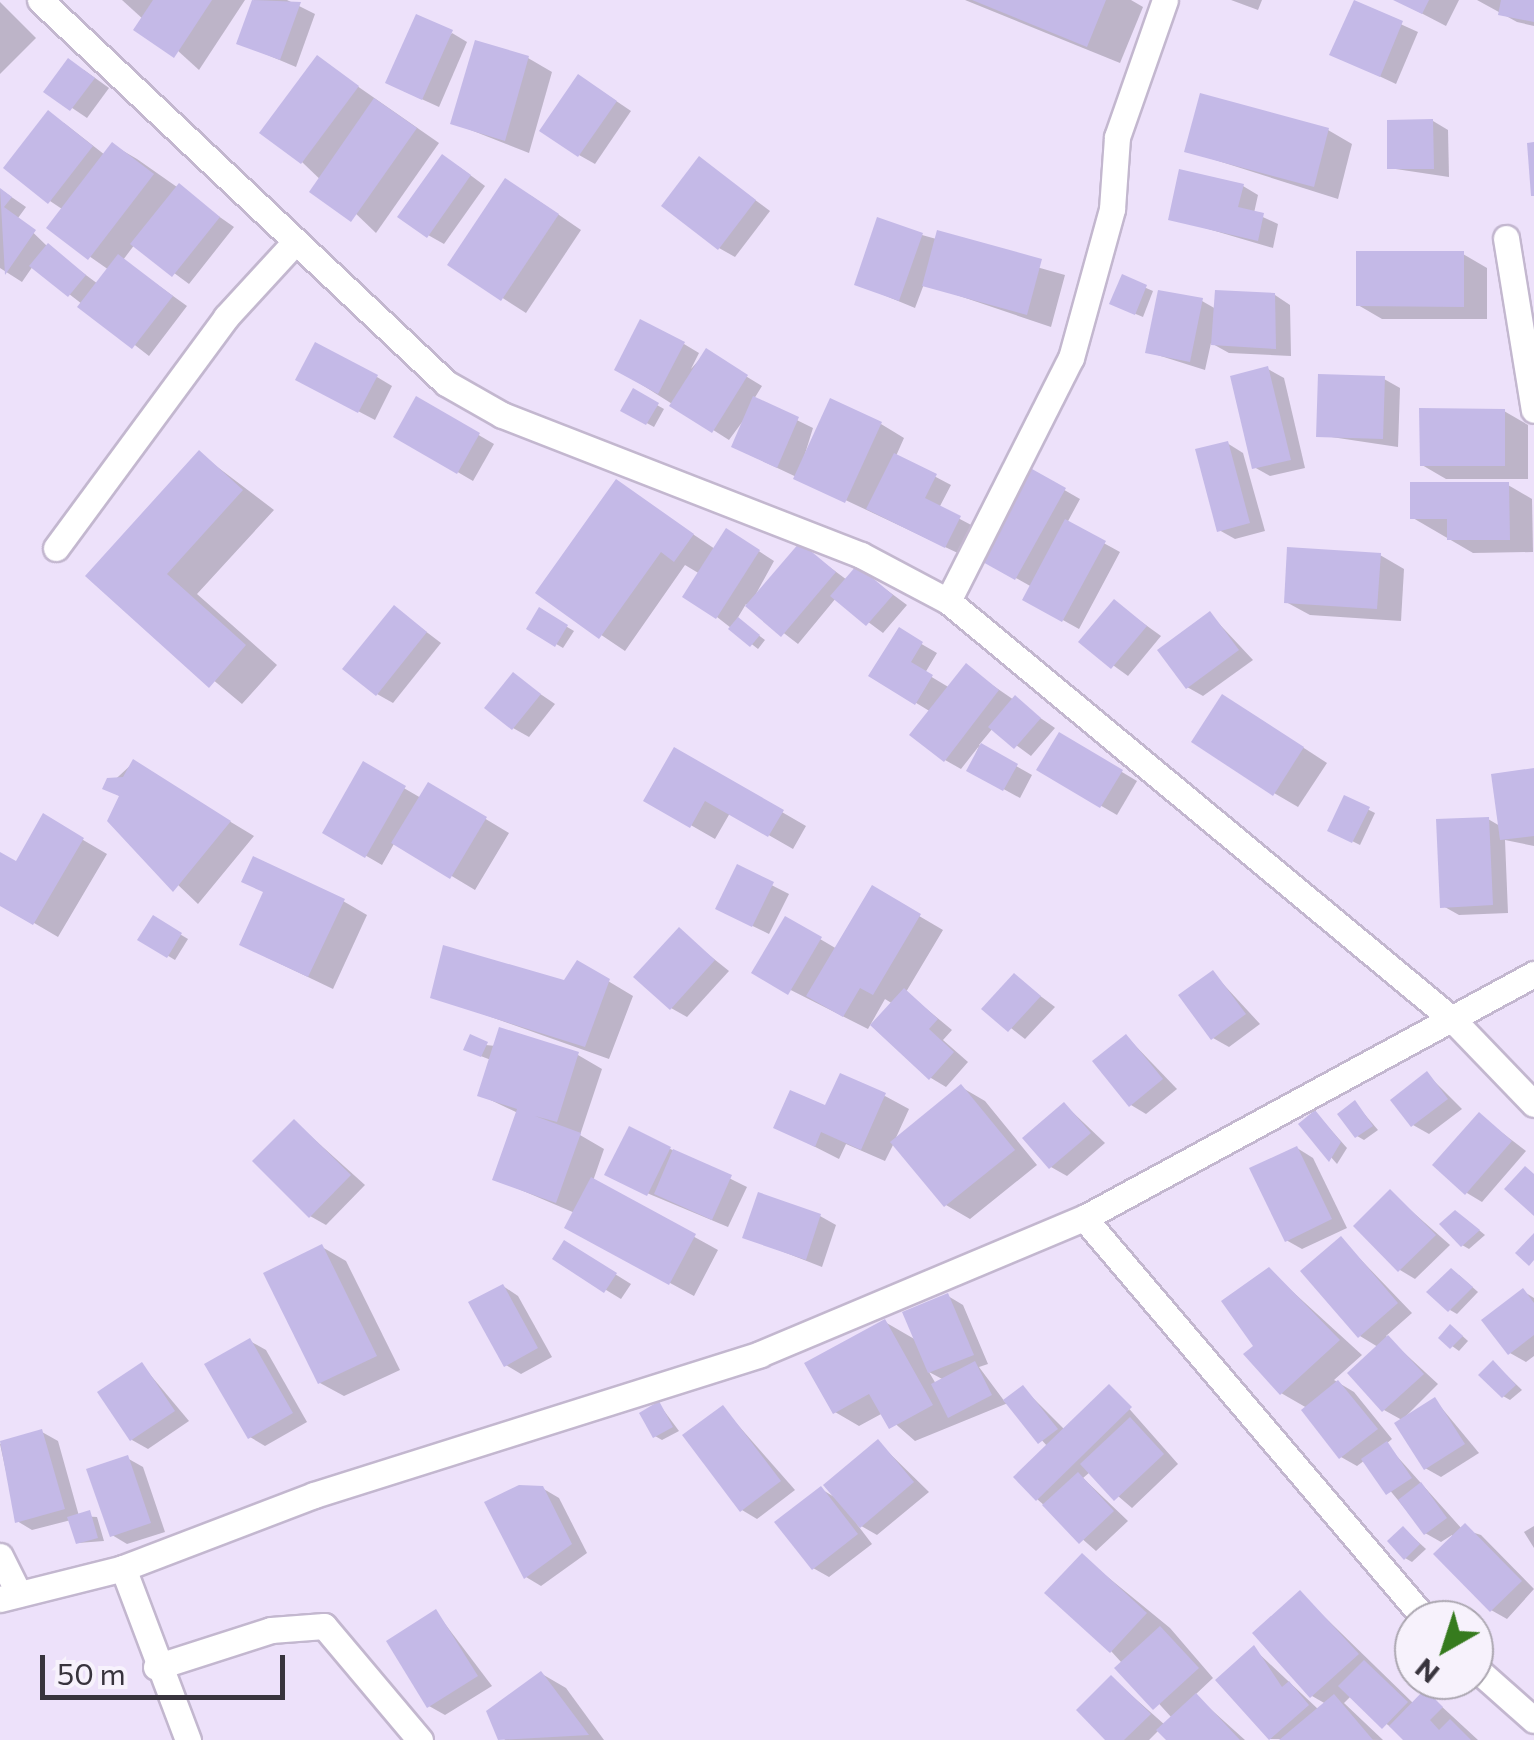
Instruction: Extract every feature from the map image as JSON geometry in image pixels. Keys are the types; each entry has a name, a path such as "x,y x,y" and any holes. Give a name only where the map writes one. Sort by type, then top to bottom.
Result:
{"street":[{"path":"40,0 446,382 502,415 861,555 948,601 1454,1021 1534,1104"},
{"path":"948,601 1071,358 1112,210 1117,137 1165,0"},
{"path":"1506,238 1534,410"},
{"path":"56,548 226,317 294,243"},
{"path":"0,1556 9,1596 123,1568 314,1496 760,1354 1084,1218 1454,1021 1534,974"},
{"path":"1084,1218 1409,1600"},
{"path":"123,1568 156,1667 188,1740"},
{"path":"156,1667 271,1630 324,1626 420,1740"},
{"path":"1494,1684 1534,1720"}],"building":[{"path":"153,0 212,0 174,58 133,30"},
{"path":"252,0 301,2 280,60 236,44"},
{"path":"972,0 1106,0 1087,47"},
{"path":"1354,0 1403,21 1380,77 1329,55"},
{"path":"1393,0 1429,0 1422,14"},
{"path":"1501,0 1534,0 1534,22 1498,15"},
{"path":"416,14 453,30 422,100 385,83"},
{"path":"475,40 529,56 505,141 450,124"},
{"path":"317,55 359,86 301,164 259,133"},
{"path":"68,58 95,78 70,111 43,92"},
{"path":"578,74 617,101 578,157 539,131"},
{"path":"1200,93 1329,128 1314,187 1184,152"},
{"path":"374,98 417,128 351,222 309,192"},
{"path":"48,110 93,146 48,204 3,168"},
{"path":"1433,119 1434,169 1387,169 1387,120"},
{"path":"112,142 154,174 88,260 46,228"},
{"path":"1534,142 1534,196 1531,196 1527,143"},
{"path":"442,154 471,175 427,238 397,217"},
{"path":"699,156 756,200 718,250 661,206"},
{"path":"1179,169 1244,184 1238,207 1264,213 1258,241 1168,220"},
{"path":"505,178 559,214 501,301 447,265"},
{"path":"179,183 220,217 172,277 130,244"},
{"path":"0,188 12,197 4,207 36,230 5,275"},
{"path":"877,217 923,233 899,301 854,285"},
{"path":"937,230 1042,259 1027,315 922,286"},
{"path":"48,243 86,275 68,297 29,266"},
{"path":"1356,251 1464,251 1464,307 1356,306"},
{"path":"118,254 173,296 132,349 77,307"},
{"path":"1122,274 1147,285 1135,315 1109,304"},
{"path":"1158,290 1203,298 1190,362 1145,353"},
{"path":"1215,290 1275,293 1276,349 1211,345"},
{"path":"640,319 685,342 658,394 614,370"},
{"path":"315,342 378,375 358,413 295,380"},
{"path":"706,348 748,375 712,433 669,406"},
{"path":"1268,366 1291,460 1252,469 1230,376"},
{"path":"1318,374 1385,376 1383,439 1316,437"},
{"path":"633,388 659,403 646,425 620,411"},
{"path":"416,396 480,433 457,474 393,437"},
{"path":"753,396 799,417 777,468 731,447"},
{"path":"830,398 882,422 845,503 793,479"},
{"path":"1419,408 1505,409 1505,466 1420,466"},
{"path":"1228,441 1250,523 1217,532 1195,449"},
{"path":"199,450 243,490 167,574 246,645 209,688 85,576"},
{"path":"894,453 937,474 925,498 961,516 945,548 866,509"},
{"path":"1032,469 1066,488 1015,580 981,561"},
{"path":"616,479 694,534 674,562 661,552 599,639 535,593"},
{"path":"1410,482 1509,482 1510,540 1447,540 1447,519 1410,519"},
{"path":"1065,519 1106,541 1062,622 1022,600"},
{"path":"726,528 760,550 716,619 682,597"},
{"path":"800,542 836,572 781,637 745,606"},
{"path":"1287,547 1381,553 1377,609 1284,603"},
{"path":"857,565 893,595 866,626 830,596"},
{"path":"1114,599 1147,626 1111,669 1078,642"},
{"path":"394,605 427,632 376,696 342,669"},
{"path":"539,607 568,625 555,647 526,629"},
{"path":"1210,611 1239,650 1186,689 1157,650"},
{"path":"738,617 760,635 750,647 728,629"},
{"path":"899,627 923,642 911,662 933,675 915,705 868,676"},
{"path":"966,663 999,690 944,762 909,735"},
{"path":"513,672 541,694 512,730 484,708"},
{"path":"1222,694 1304,747 1273,796 1191,742"},
{"path":"1015,695 1041,718 1014,749 988,727"},
{"path":"1059,732 1123,770 1100,808 1036,770"},
{"path":"981,743 1018,764 1003,791 966,771"},
{"path":"674,747 784,810 768,837 705,801 690,828 643,801"},
{"path":"133,759 231,821 173,892 107,821 119,796 102,789 107,778 123,777"},
{"path":"363,761 406,786 365,858 322,833"},
{"path":"1534,768 1534,836 1500,840 1491,774"},
{"path":"428,782 487,817 450,879 391,843"},
{"path":"1344,795 1370,807 1352,843 1327,831"},
{"path":"43,813 84,838 33,925 0,906 0,852 16,861"},
{"path":"1489,817 1493,905 1440,908 1436,819"},
{"path":"253,856 345,899 308,977 239,945 263,892 241,882"},
{"path":"737,864 774,882 752,927 715,909"},
{"path":"872,885 921,914 873,995 860,988 843,1017 806,996"},
{"path":"153,915 182,933 167,958 137,940"},
{"path":"785,916 822,937 788,995 751,973"},
{"path":"679,927 715,960 670,1010 633,977"},
{"path":"443,945 564,980 577,960 610,979 585,1047 430,998"},
{"path":"1213,970 1246,1014 1211,1040 1178,995"},
{"path":"1014,973 1041,996 1008,1032 981,1009"},
{"path":"904,988 938,1019 929,1029 954,1052 929,1080 870,1025"},
{"path":"499,1027 579,1052 557,1122 535,1116 581,1133 556,1203 492,1180 517,1109 477,1096"},
{"path":"470,1034 488,1042 481,1057 463,1050"},
{"path":"1126,1034 1163,1079 1129,1107 1092,1061"},
{"path":"1427,1071 1448,1099 1411,1127 1390,1100"},
{"path":"840,1073 886,1093 861,1150 821,1132 815,1147 773,1128 790,1090 825,1105"},
{"path":"961,1084 1015,1150 944,1207 890,1142"},
{"path":"1355,1100 1373,1126 1355,1138 1337,1114"},
{"path":"1064,1102 1091,1133 1049,1169 1022,1138"},
{"path":"1315,1110 1341,1142 1329,1162 1298,1124"},
{"path":"1479,1112 1512,1141 1465,1195 1432,1165"},
{"path":"294,1119 351,1175 309,1218 252,1161"},
{"path":"629,1126 671,1147 647,1196 604,1175"},
{"path":"1297,1146 1332,1219 1285,1242 1249,1168"},
{"path":"673,1149 732,1175 712,1220 654,1194"},
{"path":"1525,1166 1534,1174 1534,1216 1504,1189"},
{"path":"591,1177 696,1234 669,1285 564,1228"},
{"path":"1390,1189 1436,1235 1398,1272 1353,1226"},
{"path":"758,1192 821,1214 806,1260 742,1238"},
{"path":"1455,1210 1480,1230 1461,1247 1439,1224"},
{"path":"1534,1233 1534,1260 1529,1266 1515,1253"},
{"path":"1341,1236 1398,1303 1358,1338 1300,1271"},
{"path":"564,1240 617,1273 604,1293 552,1259"},
{"path":"322,1244 377,1356 318,1384 263,1273"},
{"path":"1269,1267 1340,1340 1280,1395 1243,1354 1253,1346 1221,1301"},
{"path":"1451,1268 1473,1287 1448,1312 1426,1292"},
{"path":"503,1284 538,1348 504,1367 468,1302"},
{"path":"1523,1288 1534,1303 1534,1335 1508,1355 1481,1320"},
{"path":"948,1293 974,1355 928,1373 902,1312"},
{"path":"885,1319 933,1405 889,1429 869,1394 833,1414 804,1363"},
{"path":"1450,1324 1463,1336 1450,1349 1438,1338"},
{"path":"1388,1335 1424,1374 1382,1412 1347,1373"},
{"path":"250,1338 293,1413 248,1439 204,1364"},
{"path":"1493,1360 1516,1385 1502,1398 1478,1375"},
{"path":"975,1361 992,1395 948,1418 931,1384"},
{"path":"142,1362 175,1411 130,1441 97,1392"},
{"path":"1338,1380 1378,1429 1339,1459 1301,1410"},
{"path":"1109,1384 1132,1407 1036,1501 1013,1477"},
{"path":"1023,1385 1058,1429 1038,1444 1003,1400"},
{"path":"1435,1397 1465,1444 1424,1470 1394,1423"},
{"path":"659,1401 673,1427 653,1438 639,1413"},
{"path":"723,1405 781,1481 740,1512 682,1435"},
{"path":"1130,1417 1164,1454 1114,1501 1080,1464"},
{"path":"42,1429 65,1509 15,1523 0,1441"},
{"path":"878,1439 914,1482 860,1528 823,1485"},
{"path":"1387,1441 1412,1478 1386,1495 1361,1459"},
{"path":"128,1455 151,1523 110,1537 86,1469"},
{"path":"1078,1472 1114,1511 1079,1544 1042,1505"},
{"path":"1421,1482 1447,1518 1424,1535 1398,1500"},
{"path":"519,1485 543,1486 572,1544 524,1579 484,1502"},
{"path":"821,1486 858,1534 812,1570 774,1522"},
{"path":"90,1510 98,1538 76,1544 67,1517"},
{"path":"1465,1523 1522,1581 1494,1608 1494,1600 1478,1600 1433,1554"},
{"path":"1403,1526 1420,1544 1404,1560 1387,1541"},
{"path":"1082,1553 1147,1613 1110,1653 1044,1593"},
{"path":"1300,1590 1359,1654 1310,1698 1252,1633"},
{"path":"436,1609 478,1676 427,1708 386,1641"},
{"path":"1160,1626 1199,1668 1153,1710 1114,1668"},
{"path":"1254,1645 1282,1687 1289,1681 1309,1705 1269,1740 1215,1680"},
{"path":"1364,1660 1394,1689 1394,1700 1408,1702 1382,1729 1338,1686"},
{"path":"541,1671 589,1735 498,1740 486,1711"},
{"path":"1111,1675 1151,1714 1124,1740 1105,1740 1076,1710"},
{"path":"1196,1693 1240,1740 1166,1740 1156,1730"},
{"path":"1334,1694 1373,1740 1279,1740"},
{"path":"1414,1700 1436,1700 1443,1707 1430,1720 1439,1730 1450,1719 1471,1740 1403,1740 1389,1726"}]}
